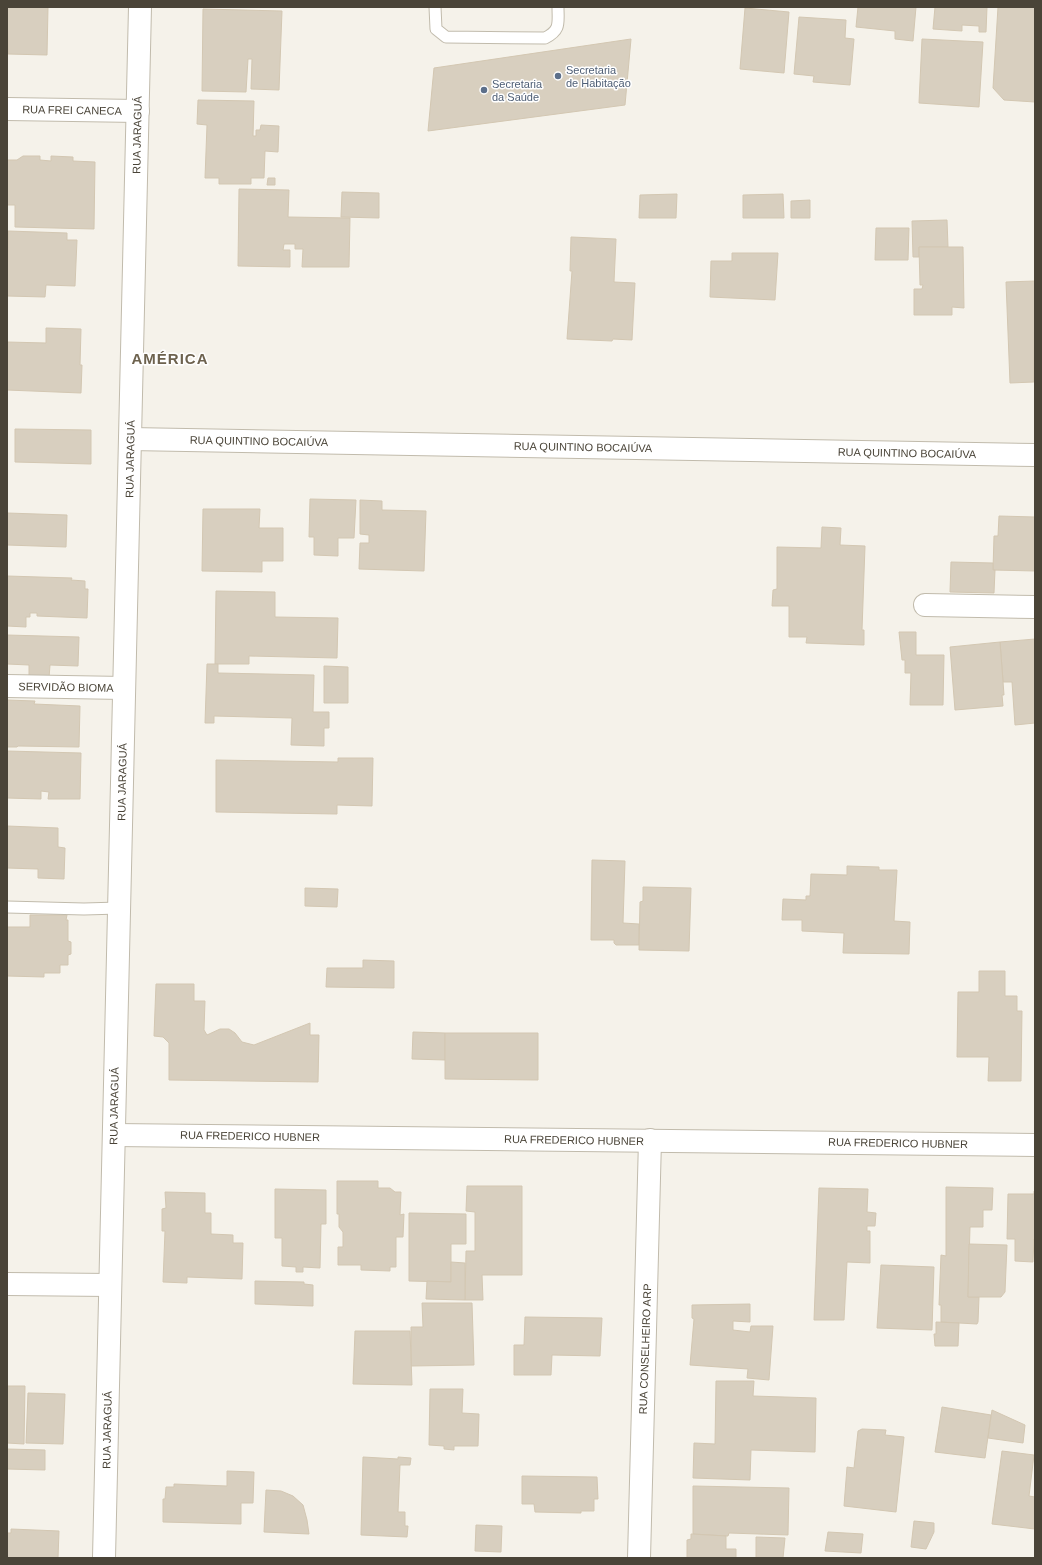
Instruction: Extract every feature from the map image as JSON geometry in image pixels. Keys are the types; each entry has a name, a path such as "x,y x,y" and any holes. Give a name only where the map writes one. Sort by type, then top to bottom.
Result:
{"street":[{"name":"RUA JARAGUÁ","path":"104,1558 140,7"},
{"name":"RUA FREI CANECA","path":"7,109 138,111"},
{"name":"RUA QUINTINO BOCAIÚVA","path":"130,439 1035,455"},
{"path":"925,605 1035,607"},
{"name":"SERVIDÃO BIOMA","path":"7,686 124,688"},
{"name":"RUA FREDERICO HUBNER","path":"114,1134 1035,1145"},
{"name":"RUA CONSELHEIRO ARP","path":"639,1558 650,1140"},
{"path":"7,1284 110,1285"}],"lane":[{"path":"435,7 436,29 446,37 537,38 544,38 556,30 558,24 558,7"},
{"path":"7,907 84,909 119,908"}],"building":[{"path":"7,7 48,7 47,55 8,54"},
{"path":"858,7 916,7 913,41 895,39 895,31 856,27"},
{"path":"935,7 987,7 986,32 979,32 979,26 962,25 962,31 933,29"},
{"path":"998,7 1035,7 1035,102 1004,100 993,88"},
{"path":"745,8 789,12 784,73 740,69"},
{"path":"203,9 282,11 279,90 251,89 252,59 248,59 246,92 202,91"},
{"path":"799,17 846,20 845,38 854,39 850,85 813,82 814,76 794,74"},
{"path":"631,39 625,105 428,131 434,68"},
{"path":"922,39 983,42 979,107 919,103"},
{"path":"198,100 254,101 253,136 256,136 256,130 260,130 261,125 279,126 278,152 265,151 264,178 251,178 251,184 219,184 219,178 205,178 207,125 197,124"},
{"path":"23,156 40,156 40,160 51,161 51,156 73,157 73,161 95,162 94,229 15,227 15,205 7,205 7,160 17,160"},
{"path":"268,178 275,178 275,185 267,185"},
{"path":"239,189 289,190 288,217 350,218 349,267 302,267 303,249 295,249 295,244 284,244 283,250 290,250 290,267 238,266"},
{"path":"342,192 379,193 379,218 341,217"},
{"path":"677,194 676,218 639,218 640,195"},
{"path":"783,194 784,218 743,218 743,195"},
{"path":"810,200 810,218 791,218 791,201"},
{"path":"947,220 948,247 919,247 919,257 913,257 912,221"},
{"path":"876,228 909,228 908,260 875,260"},
{"path":"8,231 67,233 67,240 77,240 75,286 46,285 45,297 7,296"},
{"path":"571,237 616,239 614,282 635,283 632,340 613,339 612,341 567,339 572,271 570,271"},
{"path":"919,247 963,247 964,308 952,307 952,315 914,315 914,289 922,289 923,285 920,285"},
{"path":"732,253 778,253 775,300 710,297 711,261 732,261"},
{"path":"1035,281 1034,382 1010,383 1006,282"},
{"path":"46,328 81,329 81,393 7,390 7,342 46,343"},
{"path":"15,429 91,430 91,464 15,462"},
{"path":"310,499 356,500 354,538 338,538 338,556 314,555 314,537 309,537"},
{"path":"360,500 382,501 382,510 426,511 424,571 359,569 360,543 369,543 369,535 360,534"},
{"path":"203,509 260,509 259,528 283,528 283,561 262,561 262,572 202,571"},
{"path":"7,513 67,515 66,547 7,545"},
{"path":"999,516 1035,517 1035,571 993,570 994,536 998,536"},
{"path":"822,527 841,528 840,545 865,546 862,630 864,630 864,645 806,643 807,637 789,637 789,606 772,606 773,590 777,589 777,547 821,548"},
{"path":"951,562 993,563 993,570 995,570 994,593 950,592"},
{"path":"7,576 72,578 71,580 85,581 85,589 88,589 87,618 37,616 37,613 30,613 30,617 26,617 26,627 7,626"},
{"path":"216,591 275,592 275,617 338,618 337,658 249,656 249,664 215,664"},
{"path":"899,632 916,632 916,655 944,655 943,705 910,705 911,673 905,673 905,660 902,660"},
{"path":"7,635 79,637 78,666 50,665 49,678 29,677 29,665 7,664"},
{"path":"1035,639 1035,723 1015,725 1012,682 1003,682 1000,642"},
{"path":"1000,642 1004,695 1002,695 1003,706 955,710 950,647"},
{"path":"207,664 218,664 218,673 314,675 313,712 329,712 329,728 324,728 324,746 291,745 292,718 214,716 214,723 205,723"},
{"path":"324,666 348,667 348,703 324,703"},
{"path":"7,700 35,701 34,704 80,706 79,747 7,747"},
{"path":"7,751 81,753 80,799 48,799 49,792 41,791 41,799 7,798"},
{"path":"338,758 373,758 372,806 337,805 337,814 216,812 216,760 338,762"},
{"path":"7,826 58,828 58,847 65,848 64,879 38,878 38,869 7,868"},
{"path":"592,860 625,861 623,923 639,924 639,945 616,945 614,940 591,940"},
{"path":"847,866 879,867 879,870 897,870 894,921 910,922 909,954 843,953 844,933 802,931 802,920 782,920 783,899 806,900 806,896 810,896 811,874 847,875"},
{"path":"643,887 691,888 689,951 639,950 640,902 643,901"},
{"path":"305,888 338,889 337,907 305,906"},
{"path":"30,915 67,915 68,941 71,942 71,954 68,955 68,965 60,965 60,973 44,973 44,977 7,976 7,927 30,927"},
{"path":"363,960 394,961 394,988 326,987 327,968 363,968"},
{"path":"979,971 1005,971 1005,996 1017,996 1017,1011 1022,1011 1021,1081 988,1081 989,1057 957,1057 958,992 979,992"},
{"path":"156,984 194,984 194,1001 205,1001 204,1030 207,1035 220,1029 229,1029 235,1033 242,1042 254,1045 310,1023 310,1035 319,1035 318,1082 169,1080 169,1043 163,1037 154,1036"},
{"path":"413,1032 445,1033 445,1060 412,1059"},
{"path":"445,1033 538,1033 538,1080 445,1079"},
{"path":"337,1181 378,1181 378,1188 390,1188 395,1192 401,1192 400,1215 404,1214 403,1237 396,1237 396,1267 390,1267 390,1271 361,1270 361,1265 338,1265 338,1247 343,1247 343,1232 339,1227 339,1214 337,1214"},
{"path":"467,1186 522,1186 522,1275 482,1275 483,1300 465,1300 466,1251 475,1251 475,1212 466,1211"},
{"path":"946,1187 993,1188 992,1210 983,1210 983,1227 970,1227 968,1297 979,1297 977,1324 941,1322 941,1305 939,1305 941,1255 946,1256"},
{"path":"819,1188 868,1189 867,1212 876,1213 875,1226 867,1226 867,1231 870,1231 870,1263 847,1262 844,1320 814,1320"},
{"path":"275,1189 326,1190 326,1224 321,1224 320,1268 303,1267 303,1272 296,1272 296,1267 282,1266 282,1238 275,1238"},
{"path":"1034,1191 1035,1239 1033,1262 1015,1261 1015,1239 1007,1239 1008,1194 1034,1194"},
{"path":"165,1192 205,1193 205,1213 211,1213 211,1234 233,1235 233,1243 243,1243 242,1279 187,1277 187,1283 163,1282 165,1231 162,1231 162,1209 166,1208"},
{"path":"409,1213 466,1214 466,1244 451,1244 451,1282 409,1281"},
{"path":"969,1244 1007,1245 1005,1292 1001,1297 968,1297"},
{"path":"451,1262 465,1263 465,1300 426,1299 427,1281 451,1282"},
{"path":"881,1265 934,1267 932,1330 877,1328"},
{"path":"255,1281 304,1282 304,1284 313,1285 313,1306 255,1304"},
{"path":"422,1303 472,1303 474,1365 411,1366 411,1327 423,1327"},
{"path":"750,1304 750,1322 733,1321 733,1330 750,1332 751,1326 773,1326 769,1380 747,1378 748,1369 690,1365 694,1319 692,1318 692,1305"},
{"path":"525,1317 602,1318 600,1356 552,1355 551,1375 514,1375 514,1345 524,1345"},
{"path":"936,1322 959,1323 958,1346 935,1346 934,1334 936,1334"},
{"path":"355,1331 410,1331 412,1385 353,1384"},
{"path":"716,1381 754,1381 753,1396 816,1398 815,1452 751,1450 750,1480 693,1478 694,1443 715,1444"},
{"path":"7,1386 25,1386 24,1444 7,1443"},
{"path":"430,1389 463,1389 462,1413 479,1414 478,1446 454,1446 454,1450 444,1449 444,1446 429,1445"},
{"path":"28,1393 65,1394 63,1444 26,1443"},
{"path":"942,1407 991,1415 985,1458 935,1452"},
{"path":"992,1410 1025,1425 1023,1443 988,1438"},
{"path":"862,1429 886,1430 885,1435 904,1437 896,1512 844,1506 847,1467 854,1468 858,1431"},
{"path":"7,1449 45,1450 45,1470 7,1469"},
{"path":"1002,1451 1034,1455 1029,1496 1035,1497 1035,1529 992,1524"},
{"path":"363,1457 398,1459 398,1457 411,1458 410,1465 400,1465 398,1512 405,1512 405,1526 408,1526 407,1537 361,1535"},
{"path":"227,1471 254,1472 253,1503 241,1503 241,1524 163,1522 163,1499 165,1499 166,1487 174,1487 174,1484 227,1486"},
{"path":"522,1476 597,1477 598,1499 594,1499 594,1511 581,1511 581,1513 535,1512 534,1504 522,1504"},
{"path":"693,1486 789,1488 788,1535 729,1533 728,1536 726,1536 693,1534"},
{"path":"266,1490 281,1491 293,1496 303,1505 309,1534 264,1532"},
{"path":"914,1521 934,1523 934,1532 926,1549 911,1547"},
{"path":"476,1525 502,1526 501,1552 475,1551"},
{"path":"11,1529 59,1531 58,1558 7,1558 7,1533 11,1533"},
{"path":"828,1532 863,1534 861,1553 825,1551"},
{"path":"691,1534 726,1536 726,1549 736,1549 736,1558 687,1558 687,1540 691,1539"},
{"path":"756,1537 785,1538 783,1558 756,1558"}],"place":[{"name":"Secretaria de Habitação","path":"558,76"},
{"name":"Secretaria da Saúde","path":"484,90"}],"district":[{"name":"AMÉRICA","path":"170,358"}]}
